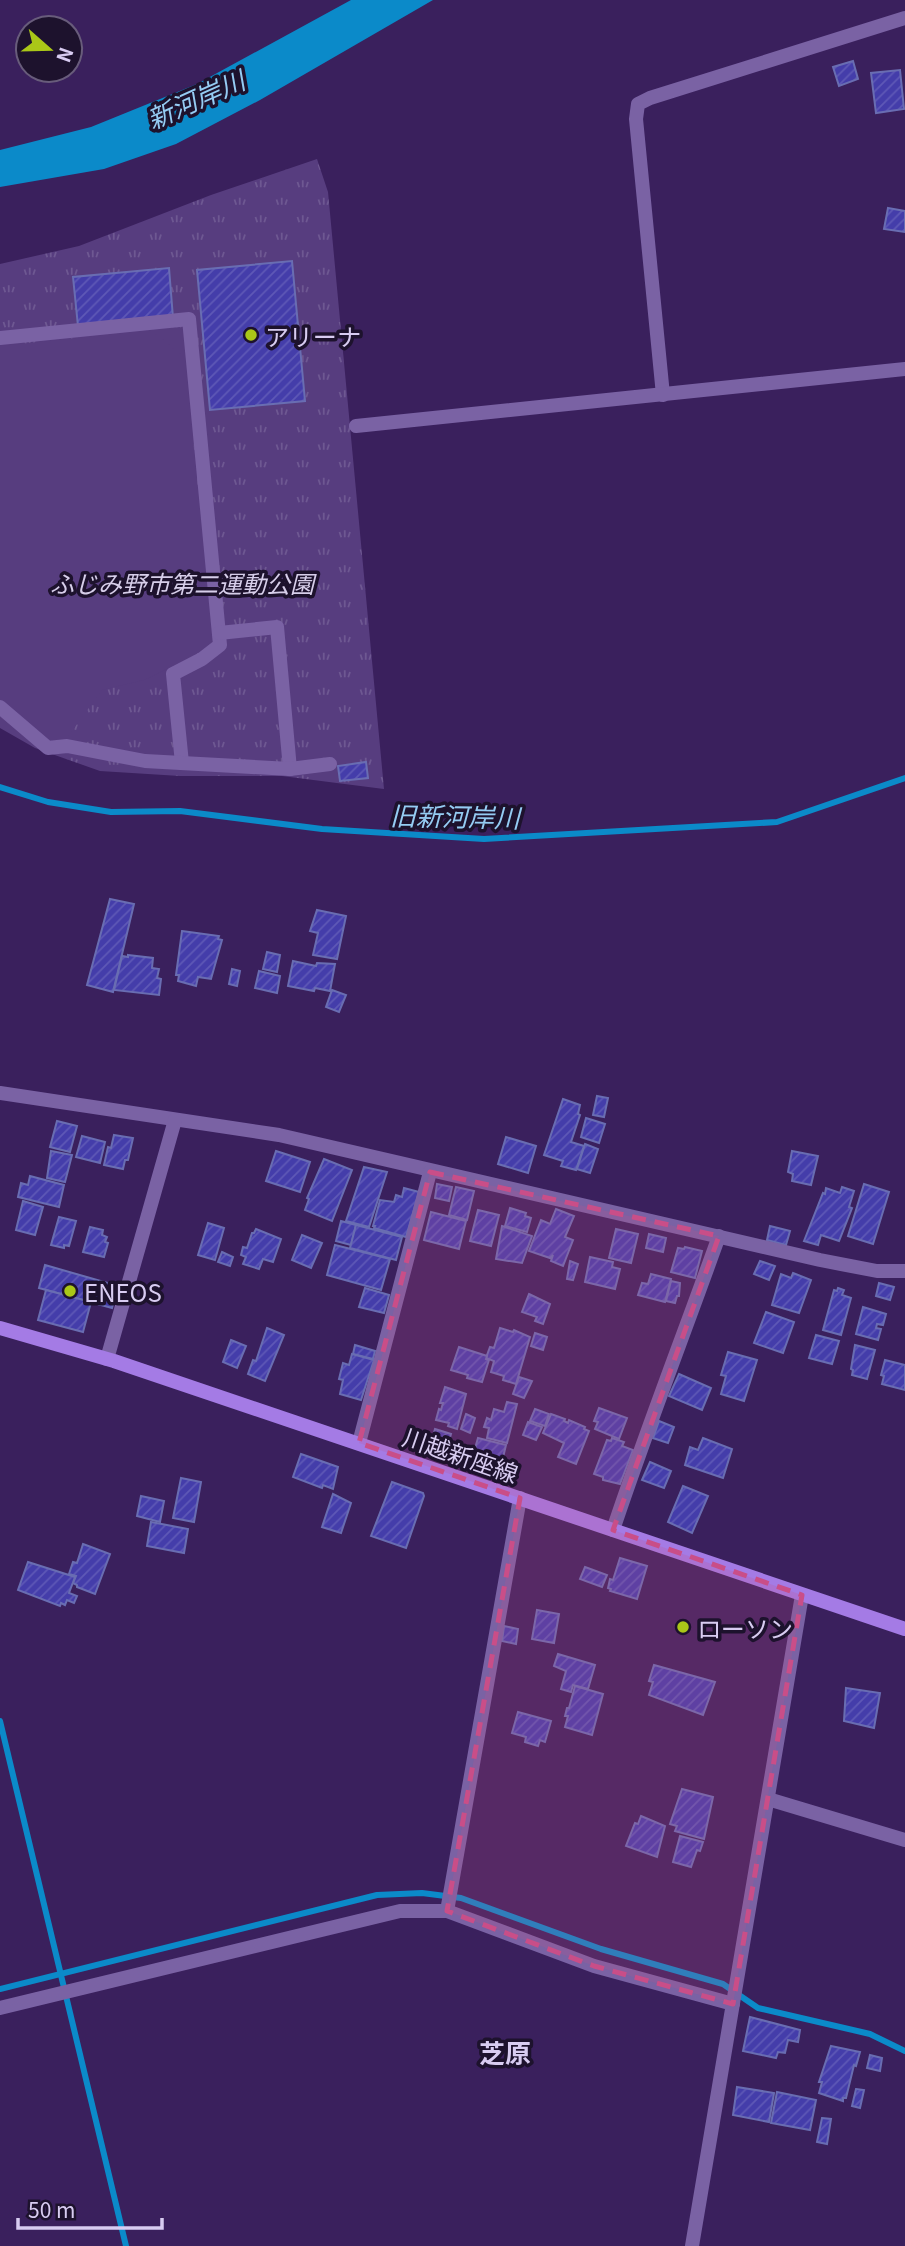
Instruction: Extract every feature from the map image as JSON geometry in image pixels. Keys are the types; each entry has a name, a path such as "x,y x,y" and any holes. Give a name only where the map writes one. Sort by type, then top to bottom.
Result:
{"main road":[{"name":"川越新座線","path":"0,1328 107,1359 905,1629"}],"street":[{"path":"663,395 636,119 638,104 905,18"},
{"path":"0,338 189,319 220,645 202,659 173,674 182,763"},
{"path":"356,426 905,369"},
{"path":"219,632 277,627 290,769"},
{"path":"0,707 48,748 67,746 145,761 290,769 330,764"},
{"path":"0,1093 279,1135 820,1261 877,1270 905,1271"},
{"path":"107,1359 175,1119"},
{"path":"359,1443 430,1172"},
{"path":"613,1530 645,1434 671,1373 719,1236"},
{"path":"447,1911 520,1498"},
{"path":"692,2246 802,1595"},
{"path":"768,1799 905,1840"},
{"path":"0,2008 400,1911 447,1911 594,1966 733,2004"}],"highlighted area":[{"path":"430,1172 719,1236 613,1530 802,1595 733,2004 594,1966 447,1911 520,1498 359,1443"}],"green space":[{"name":"ふじみ野市第二運動公園","path":"317,159 328,192 384,789 282,776 180,776 100,771 35,748 0,728 0,264 79,246 211,195"},
{"path":"151,330 185,358 213,642 192,657 144,680 102,690 66,739 50,741 0,701 0,346"}],"water":[{"name":"新河岸川","path":"351,0 433,0 260,100 176,144 104,169 0,187 0,150 91,127 197,84"}],"building":[{"path":"853,61 858,79 839,86 833,67"},
{"path":"900,70 904,109 876,113 871,73"},
{"path":"888,208 905,211 905,232 884,229"},
{"name":"アリーナ","path":"292,261 305,401 210,410 197,270"},
{"path":"169,268 173,318 78,326 73,277"},
{"path":"366,762 368,778 340,781 338,766"},
{"path":"110,899 134,904 113,992 87,985"},
{"path":"317,910 346,916 337,959 313,955 318,933 310,931"},
{"path":"182,931 219,936 218,939 222,940 211,979 198,977 196,986 178,981 179,975 176,975"},
{"path":"267,952 280,955 277,972 263,969"},
{"path":"122,956 153,958 152,968 159,969 157,978 161,979 159,995 114,990"},
{"path":"293,961 316,966 317,963 335,964 330,991 288,986"},
{"path":"232,969 240,971 237,986 229,984"},
{"path":"259,971 280,976 277,993 255,988"},
{"path":"332,990 346,995 339,1012 326,1007"},
{"path":"597,1096 608,1098 604,1117 593,1115"},
{"path":"563,1099 580,1105 580,1115 571,1142 584,1146 576,1170 561,1166 563,1161 544,1155"},
{"path":"586,1118 605,1124 599,1143 581,1137"},
{"path":"57,1121 77,1126 70,1152 50,1147"},
{"path":"114,1135 133,1138 123,1169 104,1165"},
{"path":"82,1136 105,1142 100,1163 76,1157"},
{"path":"506,1137 536,1146 528,1173 498,1164"},
{"path":"585,1144 598,1149 590,1173 577,1169"},
{"path":"51,1151 72,1155 65,1182 47,1178"},
{"path":"276,1151 310,1162 300,1192 266,1181"},
{"path":"792,1151 818,1156 811,1185 792,1181 793,1174 788,1172"},
{"path":"324,1159 352,1170 332,1221 305,1210 309,1199 307,1198"},
{"path":"364,1167 387,1172 369,1227 346,1221"},
{"path":"30,1176 64,1185 59,1207 18,1197 21,1183 28,1185"},
{"path":"437,1184 452,1187 449,1201 435,1198"},
{"path":"864,1184 889,1192 873,1244 848,1236"},
{"path":"456,1187 474,1191 467,1220 449,1215"},
{"path":"842,1187 854,1191 849,1207 852,1208 839,1241 821,1235 818,1245 804,1241 826,1188 840,1193"},
{"path":"404,1188 419,1192 406,1237 374,1228 380,1200 394,1202 396,1195 402,1197"},
{"path":"23,1201 43,1207 35,1235 16,1230"},
{"path":"510,1208 526,1213 525,1216 531,1218 527,1232 505,1226"},
{"path":"556,1209 574,1216 565,1237 573,1240 563,1266 551,1261 553,1255 550,1258 529,1251 541,1220 550,1224"},
{"path":"478,1210 499,1215 491,1246 470,1241"},
{"path":"431,1212 466,1221 459,1249 424,1240"},
{"path":"59,1217 76,1221 69,1246 64,1245 64,1248 51,1245"},
{"path":"341,1221 356,1225 351,1245 336,1241"},
{"path":"208,1223 224,1228 215,1260 198,1255"},
{"path":"356,1225 402,1237 396,1260 350,1248"},
{"path":"502,1226 532,1236 522,1263 496,1259"},
{"path":"770,1226 790,1231 786,1245 767,1240"},
{"path":"90,1227 103,1230 102,1235 107,1237 104,1257 83,1252"},
{"path":"256,1229 281,1239 273,1262 263,1259 259,1269 243,1264 246,1257 241,1255 243,1247 247,1248"},
{"path":"616,1229 638,1234 631,1263 609,1258"},
{"path":"649,1234 666,1238 663,1252 646,1248"},
{"path":"302,1235 322,1243 311,1268 292,1260"},
{"path":"335,1245 390,1259 381,1290 327,1275"},
{"path":"678,1248 702,1251 695,1278 671,1272"},
{"path":"222,1252 233,1257 230,1266 218,1262"},
{"path":"590,1257 613,1262 612,1267 620,1269 615,1289 585,1282"},
{"path":"570,1261 578,1264 573,1280 567,1279"},
{"path":"760,1261 775,1266 769,1280 754,1274"},
{"path":"45,1265 118,1286 112,1308 39,1288"},
{"path":"793,1273 811,1280 799,1313 772,1305 781,1274 791,1278"},
{"path":"651,1274 671,1279 665,1302 638,1295 642,1283 648,1284"},
{"path":"671,1281 680,1283 679,1296 675,1303 666,1301"},
{"path":"879,1283 894,1287 890,1300 876,1296"},
{"path":"365,1288 389,1295 384,1313 359,1307"},
{"path":"838,1288 844,1290 842,1295 851,1298 841,1335 823,1330 834,1290 837,1291"},
{"path":"46,1290 91,1302 83,1332 38,1320"},
{"path":"529,1294 550,1304 543,1324 535,1321 537,1317 522,1312"},
{"path":"863,1307 886,1314 883,1325 877,1324 876,1328 881,1329 878,1340 856,1334"},
{"path":"766,1312 794,1322 783,1353 754,1343"},
{"path":"267,1328 284,1335 265,1381 248,1374 253,1360 256,1361"},
{"path":"500,1328 513,1332 514,1330 530,1337 516,1384 491,1372 494,1361 486,1358 490,1347 494,1348"},
{"path":"535,1333 547,1337 543,1350 531,1346"},
{"path":"816,1335 839,1341 832,1364 809,1358"},
{"path":"231,1340 246,1346 237,1368 223,1362"},
{"path":"355,1345 375,1351 373,1359 353,1354"},
{"path":"855,1345 875,1350 867,1379 852,1375"},
{"path":"459,1347 487,1356 486,1359 489,1360 482,1382 451,1370"},
{"path":"728,1352 757,1360 744,1401 721,1394 726,1376 721,1375"},
{"path":"352,1354 374,1360 361,1400 340,1394 343,1380 339,1379 343,1363 349,1365"},
{"path":"885,1360 905,1365 905,1390 882,1384 884,1376 881,1375"},
{"path":"679,1374 711,1388 702,1410 669,1396"},
{"path":"519,1377 532,1381 524,1398 513,1394"},
{"path":"445,1387 466,1394 457,1429 448,1426 449,1423 436,1420 443,1403 440,1403"},
{"path":"507,1402 517,1404 507,1443 487,1438 489,1428 484,1427 487,1418 491,1420 494,1409 504,1412"},
{"path":"599,1408 627,1418 619,1439 595,1429 598,1422 594,1421"},
{"path":"535,1409 549,1414 545,1426 530,1421"},
{"path":"466,1414 475,1418 470,1433 461,1429"},
{"path":"551,1414 589,1431 576,1464 558,1457 564,1443 543,1433"},
{"path":"659,1421 674,1427 668,1443 653,1438"},
{"path":"528,1422 542,1427 536,1440 523,1435"},
{"path":"435,1429 451,1434 447,1448 431,1443"},
{"path":"478,1438 506,1445 500,1470 472,1459"},
{"path":"612,1438 624,1442 622,1446 633,1450 620,1484 603,1480 603,1477 594,1474 607,1440 611,1441"},
{"path":"703,1438 732,1449 723,1478 685,1465 690,1447 698,1450"},
{"path":"301,1454 338,1467 333,1489 323,1485 322,1488 293,1477"},
{"path":"650,1462 671,1471 664,1488 642,1480"},
{"path":"181,1478 201,1482 194,1522 173,1518"},
{"path":"392,1482 423,1493 424,1496 406,1548 371,1536"},
{"path":"683,1486 708,1496 692,1533 668,1522"},
{"path":"333,1494 351,1503 341,1533 322,1527"},
{"path":"141,1496 164,1501 160,1522 137,1516"},
{"path":"151,1522 188,1529 184,1553 147,1546"},
{"path":"83,1544 110,1554 95,1594 77,1587 73,1583 76,1576 69,1574 73,1562 77,1563"},
{"path":"620,1558 647,1566 637,1599 608,1588"},
{"path":"28,1562 75,1577 69,1593 77,1596 74,1603 67,1600 65,1605 61,1603 60,1606 18,1590"},
{"path":"585,1567 607,1575 602,1587 580,1579"},
{"path":"537,1610 559,1614 554,1643 532,1639"},
{"path":"504,1626 518,1629 516,1644 502,1641"},
{"path":"558,1654 595,1665 588,1689 573,1685 571,1692 561,1689 566,1671 554,1666"},
{"path":"654,1665 715,1682 703,1715 649,1695 653,1682 649,1681"},
{"path":"575,1686 603,1694 592,1735 565,1727 568,1716 565,1716"},
{"path":"846,1688 880,1693 874,1728 844,1721"},
{"path":"518,1712 551,1721 545,1742 540,1740 538,1746 525,1742 526,1737 512,1733"},
{"path":"682,1789 713,1797 704,1839 675,1831 677,1826 670,1824"},
{"path":"641,1816 665,1826 657,1857 626,1846 635,1823 638,1824"},
{"path":"680,1836 703,1842 691,1867 673,1862"},
{"path":"750,2017 800,2030 798,2042 788,2040 785,2053 778,2052 776,2058 743,2051"},
{"path":"831,2046 860,2052 843,2101 819,2093 822,2082 819,2082"},
{"path":"870,2055 882,2058 880,2071 867,2068"},
{"path":"737,2087 774,2093 769,2122 733,2115"},
{"path":"856,2089 864,2090 860,2108 852,2106"},
{"path":"777,2092 816,2100 810,2130 771,2123"},
{"path":"822,2118 831,2119 827,2144 817,2142"}],"waterway":[{"name":"旧新河岸川","path":"0,787 48,802 111,812 180,811 322,829 484,839 777,822 905,778"},
{"path":"0,1721 126,2246"},
{"path":"0,1989 377,1895 422,1893 461,1898 601,1949 723,1984 758,2008 870,2034 905,2051"}],"place":[{"name":"アリーナ","path":"251,335"},
{"name":"ENEOS","path":"70,1291"},
{"name":"ローソン","path":"683,1627"}],"district":[{"name":"芝原","path":"505,2051"}]}
